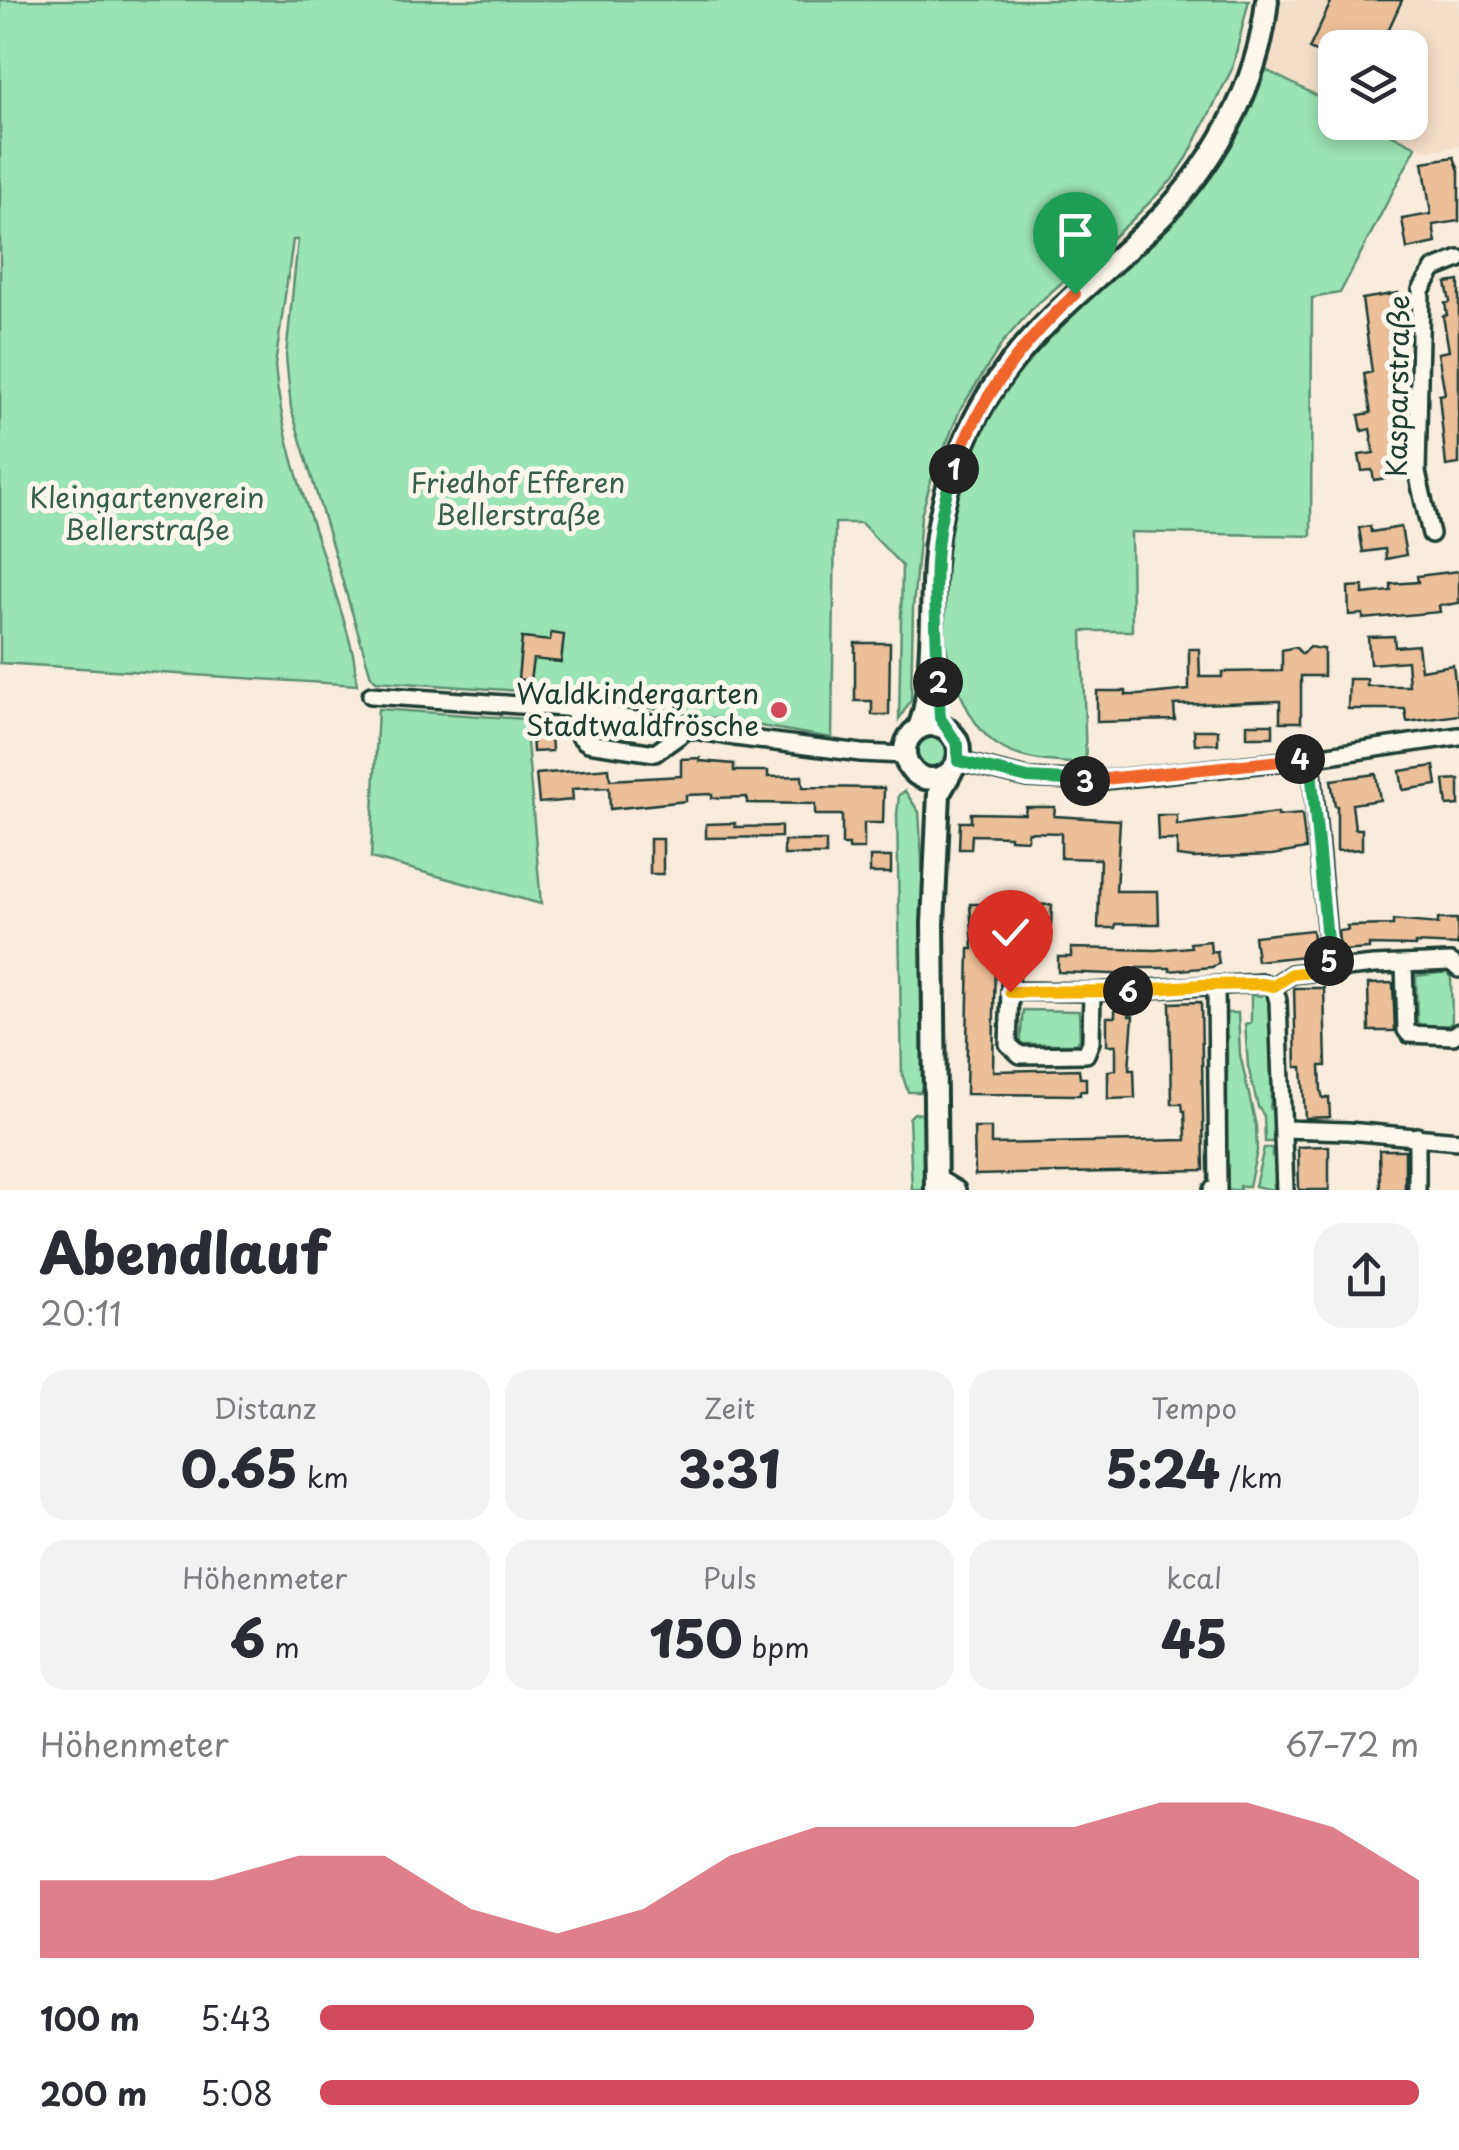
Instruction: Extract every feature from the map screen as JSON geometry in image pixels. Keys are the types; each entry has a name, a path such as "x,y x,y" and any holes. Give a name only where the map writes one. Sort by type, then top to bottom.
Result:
{"street":[{"path":"956,1190 936,1184 932,924 925,800 905,755 926,701 934,560 948,484 987,396 1036,332 1147,231 1206,162 1240,98 1259,45 1267,0"},
{"name":"Kasparstraße","path":"1431,534 1417,472 1421,290 1434,269 1459,259"},
{"path":"932,924 939,793 954,766 958,745 944,727 938,702 934,560"},
{"path":"371,695 575,710 861,754 905,755"},
{"path":"575,710 576,732 588,743 645,754 662,749 687,730"},
{"path":"918,728 944,727"},
{"path":"916,774 930,779 954,766 1028,778 1096,781 1310,758 1459,736"},
{"path":"1310,758 1330,970"},
{"path":"1011,935 1008,1044 1020,1055 1086,1054 1091,1042 1092,992"},
{"path":"1010,992 1262,984 1280,982 1292,974 1404,964 1451,962 1459,969"},
{"path":"1404,964 1409,1034 1453,1036 1459,1032"},
{"path":"1280,982 1285,1190"},
{"path":"1215,1190 1216,987"},
{"path":"1284,1129 1459,1141"},
{"path":"1416,1190 1417,1136"}],"shaded area":[{"path":"1276,0 1459,0 1459,146 1425,151 1403,140 1428,140 1428,30 1318,30 1318,96 1260,67"}],"green space":[{"path":"0,0 1249,0 1232,69 1172,180 1032,309 1003,342 960,410 921,516 911,700 899,719 902,566 861,523 835,523 832,738 578,696 574,691 553,689 548,693 376,681 371,676 291,408 286,356 298,240 293,240 275,366 287,438 341,611 357,685 0,663"},
{"path":"1260,67 1318,96 1318,140 1402,140 1416,147 1340,293 1312,298 1311,536 1131,532 1132,631 1082,631 1086,764 1023,757 997,744 978,727 950,664 943,591 946,552 963,477 991,411 1009,382 1053,332 1150,243 1185,199"},
{"path":"378,709 525,719 541,904 371,858"},
{"path":"931,737 942,741 946,752 942,763 931,767 920,763 916,752 920,741"},
{"path":"905,791 919,812 925,909 926,1079 920,1092 908,1092 902,1074 897,815 899,795"},
{"path":"1447,972 1451,978 1452,1022 1448,1026 1421,1026 1417,1022 1416,976"},
{"path":"1263,991 1273,999 1271,1072 1276,1073 1276,1095 1271,1095 1270,1109 1278,1109 1277,1142 1265,1142 1264,1116 1248,1066 1245,1024 1251,1022 1251,995 1261,996"},
{"path":"1023,1010 1079,1011 1080,1039 1076,1044 1020,1044"},
{"path":"1222,1013 1238,1013 1240,1054 1256,1126 1257,1151 1249,1186 1240,1186 1240,1190 1225,1190 1223,1105 1227,1104 1227,1036 1222,1036"},
{"path":"914,1113 922,1114 925,1121 926,1190 912,1190 909,1118"},
{"path":"1264,1148 1272,1148 1272,1156 1277,1156 1278,1185 1273,1185 1273,1190 1255,1186"}],"building":[{"path":"1332,0 1402,0 1388,30 1318,30 1318,53 1309,49"},
{"path":"1454,157 1459,171 1459,221 1433,225 1436,243 1407,249 1402,219 1431,214 1423,162"},
{"path":"1459,281 1459,464 1446,466 1439,395 1445,394 1438,353 1449,351 1443,316 1447,315 1445,303 1450,302 1446,283"},
{"path":"1398,293 1401,314 1392,316 1401,387 1395,388 1402,432 1397,433 1405,475 1374,480 1372,470 1362,471 1359,455 1374,453 1370,429 1362,431 1359,415 1371,413 1364,374 1372,372 1362,299"},
{"path":"1370,526 1371,532 1401,527 1406,555 1386,559 1385,549 1363,552 1359,528"},
{"path":"1459,571 1459,603 1439,606 1440,612 1363,619 1363,614 1349,615 1348,587 1363,586 1363,594 1391,591 1391,584 1418,582 1417,576"},
{"path":"551,633 564,635 561,662 533,659 530,681 518,679 522,638 550,641"},
{"path":"1394,636 1395,647 1418,645 1421,670 1453,665 1459,715 1407,722 1405,709 1348,709 1349,679 1367,679 1367,686 1409,686 1407,661 1370,664 1368,637"},
{"path":"855,643 890,643 889,715 872,715 872,701 855,701"},
{"path":"1295,647 1302,654 1309,647 1324,649 1324,676 1301,676 1301,722 1280,722 1280,701 1174,705 1175,720 1097,722 1097,691 1139,695 1189,690 1189,649 1199,649 1200,677 1222,677 1222,672 1282,671 1282,650"},
{"path":"1247,724 1273,724 1273,737 1247,737"},
{"path":"551,730 552,751 533,752 532,731"},
{"path":"1194,730 1218,730 1218,744 1195,744"},
{"path":"681,759 734,764 734,771 768,771 768,777 802,776 803,787 884,788 883,823 864,823 864,849 849,849 849,845 842,845 842,815 815,815 815,804 747,803 747,797 712,798 712,794 686,795 686,801 610,809 609,787 572,789 573,800 539,803 536,774 609,768 610,780 681,776"},
{"path":"1434,766 1437,785 1403,790 1400,771"},
{"path":"1376,774 1380,800 1352,804 1355,829 1362,829 1362,849 1337,851 1337,806 1331,780"},
{"path":"1459,779 1459,805 1447,806 1444,780"},
{"path":"1026,807 1055,807 1054,816 1120,820 1116,891 1158,891 1159,924 1098,928 1100,859 1061,858 1061,833 1028,832 1028,840 972,835 971,849 959,849 960,822 971,822 971,813 1025,814"},
{"path":"1278,813 1302,814 1306,849 1272,855 1194,858 1177,856 1177,840 1158,840 1157,815 1177,815 1177,825"},
{"path":"735,823 735,827 781,826 781,837 706,838 706,824"},
{"path":"650,839 663,839 663,874 650,874"},
{"path":"784,841 826,841 826,855 784,855"},
{"path":"870,857 891,857 891,873 870,873"},
{"path":"1007,900 1052,905 1051,926 1021,926 1022,919 1000,919 1000,926 986,925 985,944 993,945 995,950 993,1071 1079,1069 1080,1078 1086,1078 1086,1091 1080,1091 1080,1095 966,1094 969,949 973,949 970,904 1007,904"},
{"path":"1438,919 1457,919 1458,945 1369,945 1369,949 1340,951 1338,931 1348,930 1347,926 1393,925 1393,920 1438,924"},
{"path":"1312,930 1315,955 1257,961 1254,936"},
{"path":"1210,941 1211,952 1217,951 1219,964 1212,967 1170,971 1137,968 1137,975 1058,972 1058,957 1071,957 1071,948 1156,950"},
{"path":"1393,983 1395,1031 1369,1031 1368,984"},
{"path":"1294,988 1324,988 1326,1066 1320,1066 1321,1091 1323,1098 1329,1097 1330,1117 1305,1118 1302,1067 1296,1067"},
{"path":"1201,1002 1204,1170 975,1175 974,1128 991,1128 991,1144 1186,1140 1185,1111 1182,1104 1172,1104 1170,1003"},
{"path":"1115,1010 1129,1010 1129,1016 1133,1016 1129,1070 1134,1070 1135,1098 1108,1099 1108,1071 1116,1070 1116,1045 1107,1045 1107,1017 1115,1017"},
{"path":"1329,1146 1329,1190 1299,1190 1298,1147"},
{"path":"1379,1150 1405,1150 1405,1190 1380,1190"}],"place":[{"name":"Waldkindergarten Stadtwaldfrösche","path":"779,710"}],"route":[{"path":"1010,992 1274,986 1292,974 1330,970 1310,758 1096,781 1028,778 958,761 958,745 940,718 934,560 948,484 987,396 1016,355 1075,294"}],"park label":[{"name":"Friedhof Efferen Bellerstraße","path":"518,499"},
{"name":"Kleingartenverein Bellerstraße","path":"147,514"}]}
